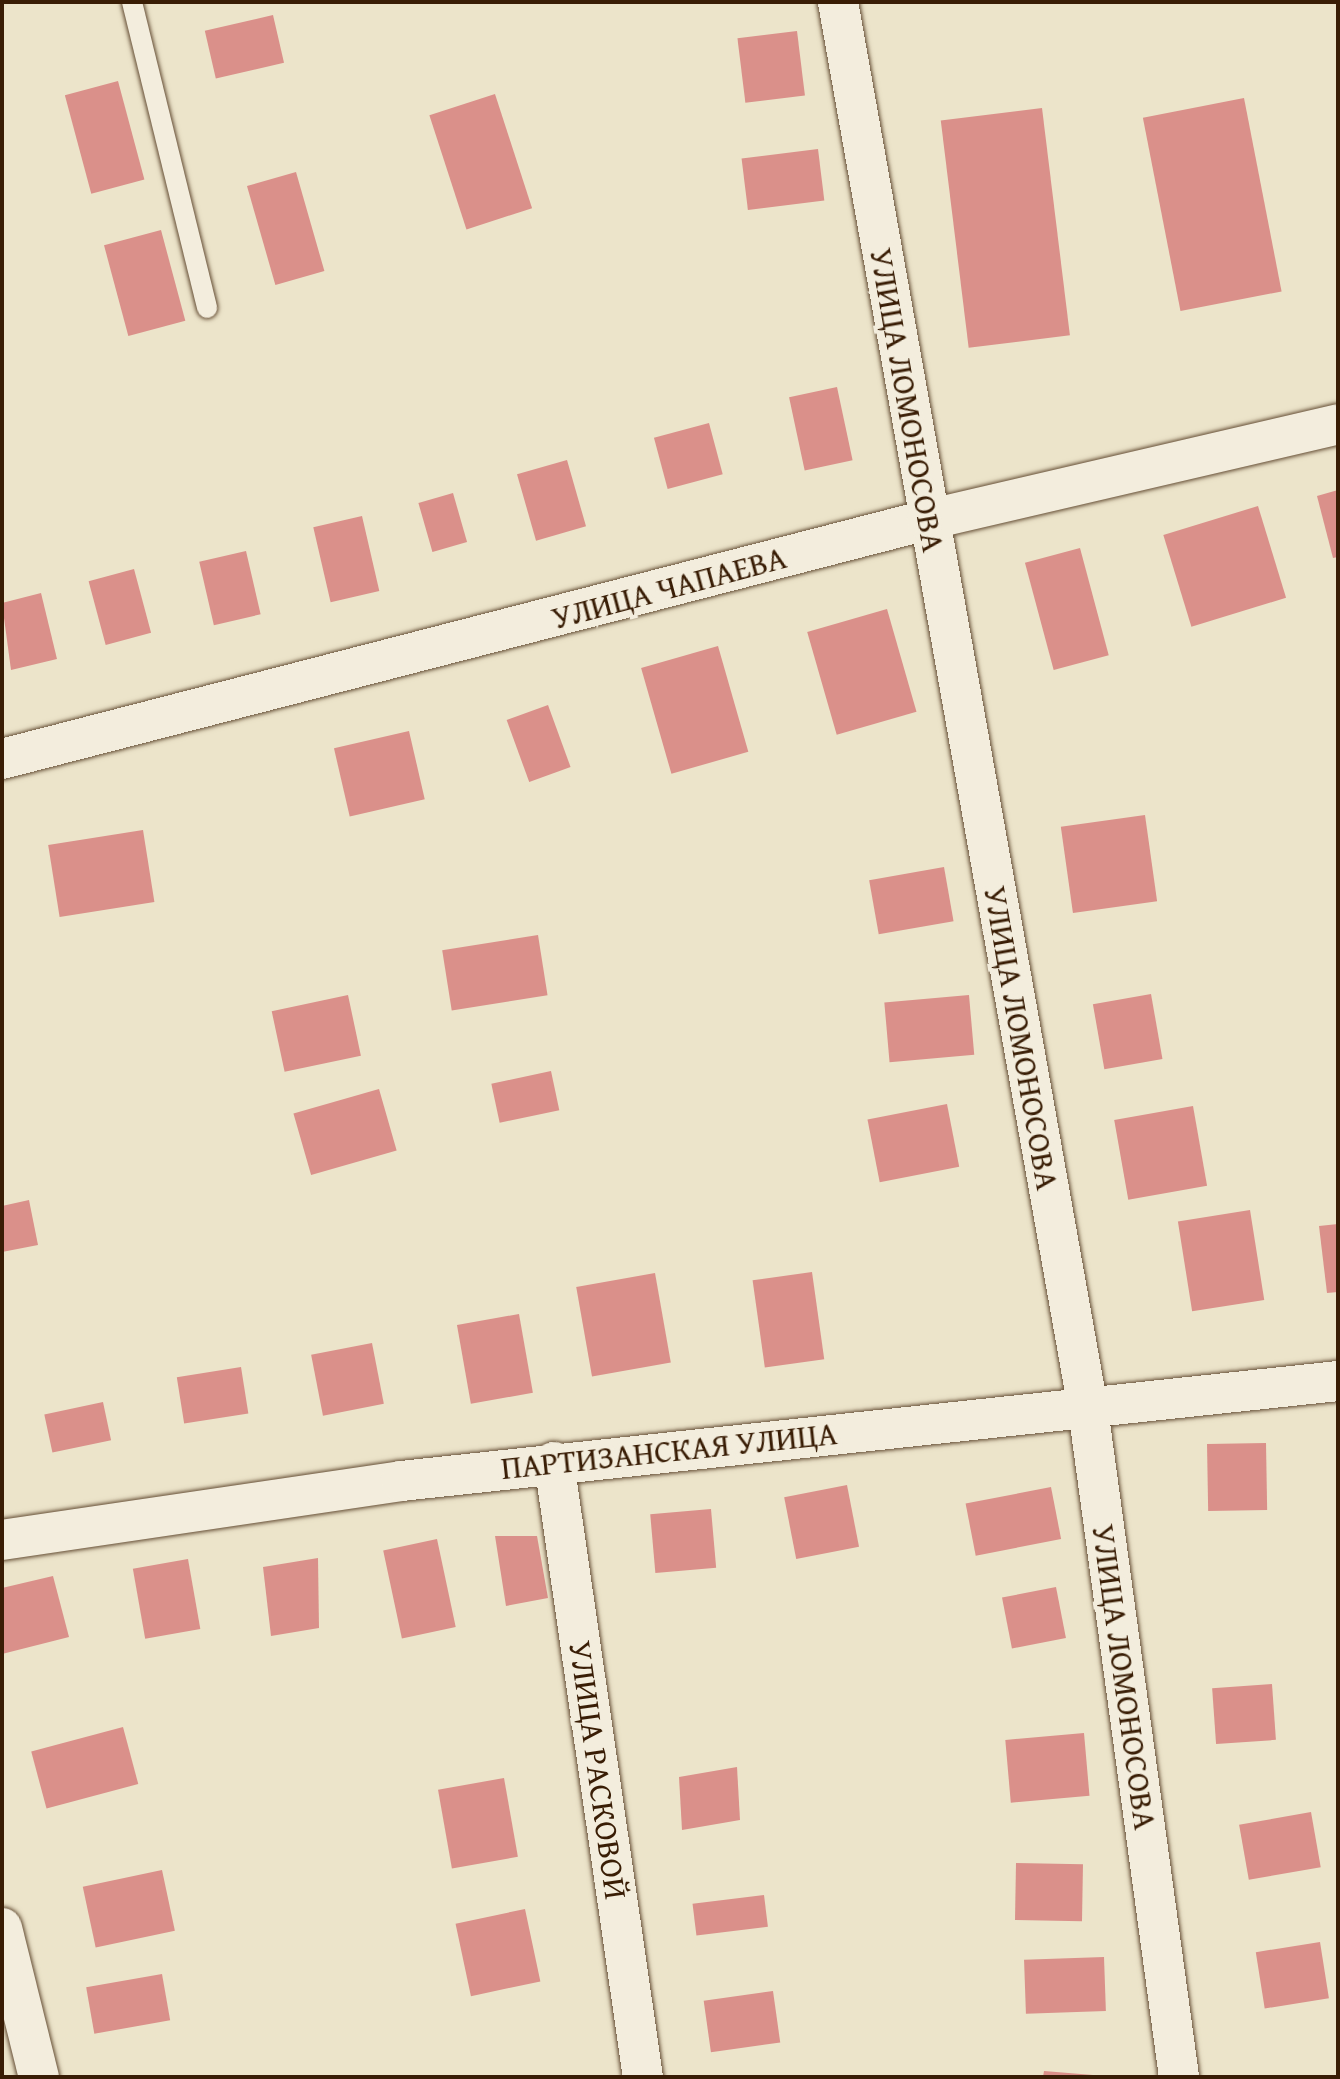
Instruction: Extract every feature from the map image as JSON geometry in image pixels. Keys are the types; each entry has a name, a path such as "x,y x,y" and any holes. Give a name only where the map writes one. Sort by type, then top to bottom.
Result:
{"street":[{"name":"УЛИЦА ЛОМОНОСОВА","path":"838,2 927,520 1088,1409 1179,2077"},
{"name":"УЛИЦА ЧАПАЕВА","path":"2,759 927,520 1338,424"},
{"name":"ПАРТИЗАНСКАЯ УЛИЦА","path":"2,1540 554,1462 1338,1381"},
{"name":"УЛИЦА РАСКОВОЙ","path":"554,1462 643,2077"},
{"path":"2,1928 39,2077"}],"lane":[{"path":"132,2 207,308"}],"building":[{"path":"273,15 284,63 216,78 205,31"},
{"path":"797,31 805,96 745,103 737,38"},
{"path":"118,81 144,180 91,194 65,95"},
{"path":"495,94 532,208 466,229 429,115"},
{"path":"1244,98 1282,291 1180,311 1143,118"},
{"path":"1042,108 1070,335 969,348 941,120"},
{"path":"818,149 824,201 748,210 742,158"},
{"path":"296,172 324,271 275,285 247,186"},
{"path":"161,230 185,321 128,336 104,245"},
{"path":"837,387 853,460 805,471 789,397"},
{"path":"709,423 723,474 668,489 654,438"},
{"path":"567,460 586,526 536,541 517,474"},
{"path":"1338,490 1338,557 1333,558 1317,496"},
{"path":"453,493 467,542 432,552 418,503"},
{"path":"1258,506 1286,598 1191,627 1163,535"},
{"path":"362,516 379,591 331,602 313,527"},
{"path":"1080,548 1109,655 1054,670 1025,563"},
{"path":"246,551 261,614 214,625 199,562"},
{"path":"134,569 151,633 106,645 89,581"},
{"path":"41,593 57,659 11,670 2,603"},
{"path":"887,609 916,712 837,735 807,632"},
{"path":"718,646 748,752 671,774 641,668"},
{"path":"548,705 571,767 529,782 507,720"},
{"path":"409,731 425,799 350,817 334,748"},
{"path":"1145,815 1157,901 1073,913 1061,827"},
{"path":"143,830 154,902 60,917 48,845"},
{"path":"944,867 954,921 879,934 869,880"},
{"path":"538,935 548,995 452,1010 442,950"},
{"path":"1151,994 1162,1059 1104,1069 1093,1004"},
{"path":"348,995 361,1056 285,1072 272,1011"},
{"path":"969,995 974,1055 890,1062 884,1002"},
{"path":"551,1071 559,1110 500,1123 491,1084"},
{"path":"379,1089 397,1151 311,1175 293,1114"},
{"path":"947,1104 959,1167 880,1182 867,1119"},
{"path":"1193,1106 1207,1186 1128,1200 1114,1120"},
{"path":"29,1200 38,1245 2,1252 2,1206"},
{"path":"1250,1210 1264,1300 1192,1311 1178,1221"},
{"path":"1338,1224 1338,1292 1327,1293 1319,1226"},
{"path":"812,1272 824,1359 765,1367 753,1280"},
{"path":"655,1273 671,1363 592,1377 576,1287"},
{"path":"519,1314 533,1393 471,1404 457,1325"},
{"path":"372,1343 384,1404 323,1416 311,1355"},
{"path":"241,1367 248,1413 184,1424 177,1377"},
{"path":"103,1402 111,1440 52,1453 44,1414"},
{"path":"1266,1443 1267,1510 1208,1511 1207,1444"},
{"path":"847,1485 859,1547 796,1559 784,1497"},
{"path":"1051,1487 1061,1539 976,1556 966,1504"},
{"path":"711,1509 716,1568 655,1573 650,1514"},
{"path":"495,1536 537,1536 548,1598 506,1606"},
{"path":"437,1539 456,1627 402,1638 383,1550"},
{"path":"318,1558 319,1628 271,1636 263,1567"},
{"path":"188,1559 200,1629 145,1639 133,1569"},
{"path":"53,1576 69,1637 2,1654 2,1588"},
{"path":"1056,1587 1066,1638 1012,1649 1002,1597"},
{"path":"1272,1684 1276,1740 1216,1744 1212,1688"},
{"path":"123,1727 138,1784 47,1809 31,1752"},
{"path":"1084,1733 1089,1796 1011,1803 1005,1740"},
{"path":"737,1767 740,1820 682,1830 679,1777"},
{"path":"504,1778 518,1857 452,1868 438,1790"},
{"path":"1311,1812 1321,1867 1249,1880 1239,1825"},
{"path":"1016,1863 1083,1864 1082,1921 1015,1920"},
{"path":"162,1870 175,1931 96,1947 83,1887"},
{"path":"764,1895 768,1927 696,1936 693,1904"},
{"path":"525,1909 540,1981 471,1996 456,1924"},
{"path":"1320,1942 1329,1998 1265,2008 1256,1952"},
{"path":"1104,1957 1106,2011 1026,2014 1024,1960"},
{"path":"162,1974 170,2020 94,2034 86,1987"},
{"path":"773,1991 780,2042 711,2052 704,2001"},
{"path":"1044,2071 1093,2075 1093,2077 1043,2077"}]}
